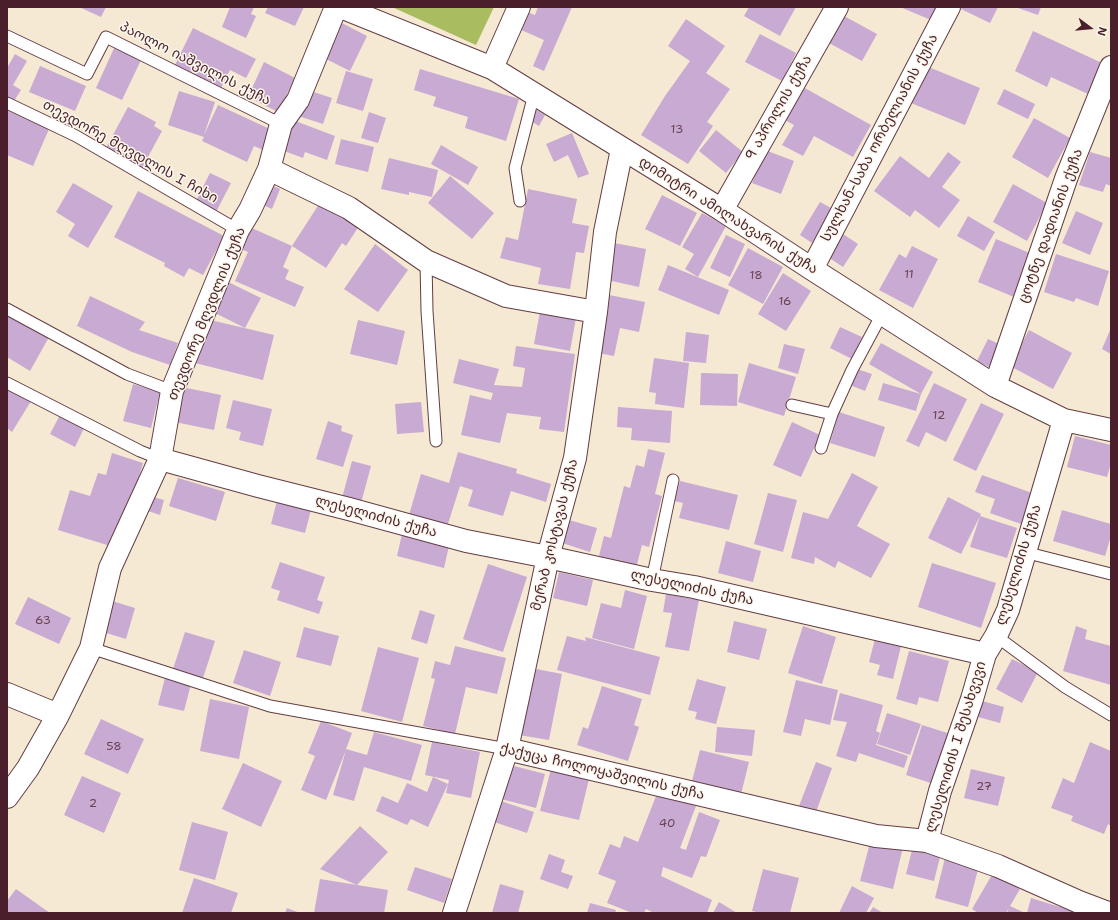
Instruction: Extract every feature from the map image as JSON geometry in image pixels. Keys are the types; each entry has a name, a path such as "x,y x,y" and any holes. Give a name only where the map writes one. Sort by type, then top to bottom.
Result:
{"street":[{"name":"თევდორე მღვდლის ქუჩა","path":"7,797 28,768 58,715 91,648 110,568 160,459 172,391 238,230 250,210 269,169 281,124 298,100 336,7"},
{"name":"დიმიტრი ამილახვარის ქუჩა","path":"341,7 492,68 722,210 995,386 1064,420 1111,430"},
{"path":"492,68 519,7"},
{"name":"9 აპრილის ქუჩა","path":"722,210 837,7"},
{"name":"სულხან-საბა ორბელიანის ქუჩა","path":"812,269 949,7"},
{"name":"ცოტნე დადიანის ქუჩა","path":"995,386 1067,176 1111,67"},
{"name":"მერაბ კოსტავას ქუჩა","path":"454,913 507,749 548,557 574,458 596,312 605,232 622,148"},
{"path":"269,169 350,208 426,261 506,296 596,312"},
{"name":"ლესელიძის ქუჩა","path":"160,459 466,541 652,580 991,645 1008,610 1064,420"},
{"name":"ლესელიძის I შესახვევი","path":"927,841 940,791 991,645"},
{"path":"7,694 58,715"},
{"name":"ქაქუცა ჩოლოყაშვილის ქუჩა","path":"507,749 876,836 927,841 998,866 1079,902 1108,913"}],"lane":[{"name":"პაოლო იაშვილის ქუჩა","path":"7,36 88,74 106,37 281,124"},
{"path":"520,201 515,168 534,94"},
{"name":"თევდორე მღვდლის I ჩიხი","path":"7,102 76,136 238,230"},
{"path":"426,261 436,441"},
{"path":"7,309 127,374 172,391"},
{"path":"821,448 832,414 852,370 882,314"},
{"path":"7,383 140,452 160,459"},
{"path":"792,405 832,414"},
{"path":"652,580 673,480"},
{"path":"1024,552 1111,574"},
{"path":"991,645 1111,715"},
{"name":"ქაქუცა ჩოლოყაშვილის ქუჩა","path":"91,648 270,706 507,749"}],"green space":[{"path":"392,7 494,7 476,45"}],"building":[{"path":"79,7 106,7 101,17"},
{"path":"230,7 254,7 251,14 256,16 246,38 222,27"},
{"path":"268,7 304,7 295,26 265,13"},
{"path":"538,7 572,7 544,71 533,66 544,40 519,29 527,12 535,15"},
{"path":"749,7 796,7 780,36 744,16"},
{"path":"900,7 936,7 931,20"},
{"path":"962,7 998,7 990,23 961,9"},
{"path":"1015,7 1041,7 1038,15"},
{"path":"844,16 877,34 862,61 829,43"},
{"path":"686,19 725,46 706,73 730,89 707,122 713,126 688,164 641,135 665,96 690,61 668,46"},
{"path":"338,21 367,36 350,71 320,56"},
{"path":"193,28 256,59 246,78 230,70 221,88 175,65"},
{"path":"1033,31 1102,63 1088,94 1051,77 1047,87 1015,71"},
{"path":"760,34 796,53 782,81 745,62"},
{"path":"115,46 142,58 122,100 96,88"},
{"path":"15,54 27,61 13,85 21,90 14,101 7,97 7,68"},
{"path":"264,62 295,78 278,112 248,97"},
{"path":"40,66 86,86 75,111 29,92"},
{"path":"926,66 980,88 965,125 911,103"},
{"path":"420,69 519,99 506,141 465,128 468,117 433,106 436,97 414,90"},
{"path":"346,71 373,79 363,111 336,103"},
{"path":"803,87 871,125 853,157 814,136 803,156 782,145 794,125 785,120"},
{"path":"304,89 332,98 323,124 295,115"},
{"path":"1004,89 1035,104 1028,119 997,104"},
{"path":"179,91 215,102 204,135 218,105 272,130 263,150 254,146 247,162 202,141 204,137 168,125"},
{"path":"128,107 156,122 154,126 162,131 142,168 106,148"},
{"path":"534,109 545,115 539,126 529,120"},
{"path":"7,110 49,129 33,166 7,155"},
{"path":"369,112 386,118 378,143 361,138"},
{"path":"1034,118 1070,138 1048,178 1012,157"},
{"path":"290,119 335,136 327,160 305,152 303,158 279,149"},
{"path":"716,130 743,152 726,173 699,151"},
{"path":"572,133 589,174 578,178 568,155 554,162 546,144"},
{"path":"341,139 374,147 368,172 335,164"},
{"path":"441,145 478,167 468,185 431,164"},
{"path":"765,150 794,161 781,194 752,183"},
{"path":"948,152 961,162 942,187 960,200 939,228 915,210 910,217 874,191 900,156 929,178"},
{"path":"1090,152 1111,158 1111,186 1106,184 1103,192 1079,185"},
{"path":"389,158 438,170 432,197 409,192 409,195 381,189"},
{"path":"210,173 231,183 215,214 195,203"},
{"path":"450,176 494,213 472,239 428,203"},
{"path":"73,183 113,206 88,248 68,236 75,224 56,212"},
{"path":"269,184 280,189 272,209 261,204"},
{"path":"1013,184 1047,203 1027,241 993,222"},
{"path":"528,189 577,199 572,223 589,226 584,253 576,252 570,289 538,284 541,268 500,258 506,237 518,240"},
{"path":"138,191 224,236 203,275 189,268 184,277 164,266 165,263 114,237"},
{"path":"662,195 697,213 680,246 645,229"},
{"path":"321,201 359,226 346,246 342,243 326,268 292,246"},
{"path":"820,202 833,209 812,243 800,235"},
{"path":"1076,211 1103,223 1090,255 1062,243"},
{"path":"702,213 726,226 698,277 685,269 694,254 682,247"},
{"path":"968,216 995,232 984,251 957,236"},
{"path":"245,225 292,246 283,267 289,270 285,279 304,287 295,307 235,281 248,252 236,247"},
{"path":"840,232 858,244 843,267 825,255"},
{"path":"726,235 745,244 730,277 710,268"},
{"path":"996,239 1032,254 1014,297 978,282"},
{"path":"614,243 646,249 639,287 607,280"},
{"path":"375,244 408,270 378,312 344,289"},
{"path":"912,246 938,259 913,308 879,290 899,254 906,258"},
{"path":"748,248 783,267 763,304 728,285"},
{"path":"1056,254 1109,271 1098,306 1076,298 1074,302 1044,292"},
{"path":"668,265 729,290 719,315 658,290"},
{"path":"783,273 811,291 786,331 758,314"},
{"path":"224,280 261,298 245,328 209,310"},
{"path":"609,295 645,302 639,332 620,328 614,356 598,353"},
{"path":"90,296 145,322 139,330 178,343 170,365 132,352 77,326"},
{"path":"541,306 577,312 570,351 534,344"},
{"path":"7,313 49,337 30,371 7,357"},
{"path":"206,319 274,335 263,380 195,363"},
{"path":"358,320 405,331 397,365 350,354"},
{"path":"840,327 862,337 852,359 830,348"},
{"path":"1111,328 1111,354 1102,349"},
{"path":"1029,330 1072,353 1053,389 1010,366"},
{"path":"686,332 709,335 706,363 683,361"},
{"path":"988,339 1001,345 989,367 977,361"},
{"path":"881,343 933,372 921,394 869,364"},
{"path":"784,344 805,349 798,374 778,368"},
{"path":"516,346 575,354 564,432 539,429 541,417 507,413 500,443 461,435 470,395 491,400 493,393 453,383 459,359 499,369 494,385 522,387 525,368 513,366"},
{"path":"654,358 689,363 684,408 655,404 656,393 649,392"},
{"path":"749,363 796,377 784,416 738,402"},
{"path":"857,369 872,374 865,391 850,385"},
{"path":"701,373 738,374 737,406 700,405"},
{"path":"883,383 921,394 916,411 878,400"},
{"path":"934,383 967,399 946,442 926,432 919,447 906,441"},
{"path":"133,384 160,392 151,428 123,421"},
{"path":"177,386 221,395 214,430 170,421"},
{"path":"7,387 31,401 12,432 7,428"},
{"path":"233,400 272,409 263,446 239,440 241,432 226,428"},
{"path":"421,402 424,432 397,434 395,404"},
{"path":"981,403 1004,414 976,471 953,460"},
{"path":"618,407 672,411 670,443 631,440 632,428 617,427"},
{"path":"839,412 885,427 875,457 830,443"},
{"path":"61,413 85,426 75,447 50,434"},
{"path":"328,421 342,426 341,431 353,435 343,467 316,459"},
{"path":"792,422 820,435 801,477 773,465"},
{"path":"1075,436 1111,445 1111,463 1107,477 1067,467"},
{"path":"648,449 665,453 655,494 662,496 649,547 642,545 635,572 598,560 604,536 611,538 624,486 630,488 636,465 644,467"},
{"path":"458,452 517,469 516,473 551,484 546,502 511,491 503,516 468,506 473,490 460,486 447,527 409,515 421,474 449,483"},
{"path":"112,453 143,463 117,548 58,530 70,490 90,496 98,473 106,475"},
{"path":"352,461 371,466 361,503 342,498"},
{"path":"852,473 878,487 857,526 890,544 871,578 838,561 835,568 815,557 814,564 791,558 803,512 828,519"},
{"path":"982,475 1032,493 1021,524 990,513 995,499 975,492"},
{"path":"178,478 225,492 216,521 169,506"},
{"path":"680,481 738,495 729,530 679,518 683,503 674,501"},
{"path":"279,493 313,502 305,533 271,524"},
{"path":"768,493 797,500 783,552 754,544"},
{"path":"149,496 164,500 160,515 145,510"},
{"path":"948,497 981,514 961,554 928,538"},
{"path":"1062,510 1111,524 1111,536 1105,556 1053,541"},
{"path":"980,516 1017,528 1007,558 970,547"},
{"path":"569,520 597,528 590,552 562,543"},
{"path":"402,534 449,546 444,568 397,556"},
{"path":"726,541 761,551 753,582 718,573"},
{"path":"280,562 325,577 317,600 323,602 319,614 277,600 280,591 271,588"},
{"path":"932,563 996,583 981,628 918,607"},
{"path":"488,564 527,577 503,652 463,639"},
{"path":"559,572 593,580 587,606 553,598"},
{"path":"625,590 647,596 634,649 592,638 601,603 621,608"},
{"path":"666,594 699,600 689,651 665,647 672,613 663,612"},
{"path":"28,597 71,618 59,644 15,624"},
{"path":"109,600 135,608 126,639 100,631"},
{"path":"420,610 435,615 427,644 411,639"},
{"path":"734,621 767,629 759,660 727,652"},
{"path":"803,626 836,637 822,684 788,673"},
{"path":"1076,626 1087,630 1085,639 1111,646 1111,685 1063,671"},
{"path":"304,627 339,636 331,666 296,657"},
{"path":"185,632 215,641 203,678 173,669"},
{"path":"567,636 586,641 585,637 660,657 650,695 557,670"},
{"path":"875,639 901,646 893,679 877,675 880,665 869,662"},
{"path":"455,646 506,658 497,694 466,687 455,734 423,726 435,679 431,678 435,661 450,665"},
{"path":"378,647 419,658 402,722 361,711"},
{"path":"244,650 281,662 270,696 233,683"},
{"path":"909,651 949,661 938,702 919,697 917,705 896,699"},
{"path":"1012,659 1038,672 1022,703 996,689"},
{"path":"531,668 562,674 549,740 519,735"},
{"path":"165,678 191,684 184,711 158,705"},
{"path":"697,679 726,687 716,724 695,719 697,712 688,710"},
{"path":"796,680 838,690 830,725 805,719 801,736 783,732"},
{"path":"602,686 642,699 634,725 639,727 628,761 577,745 583,727 588,729"},
{"path":"840,693 883,705 876,731 880,733 876,745 908,756 904,768 859,753 856,762 836,756 847,722 833,720"},
{"path":"210,699 249,707 239,759 200,751"},
{"path":"982,701 1004,707 1000,723 978,717"},
{"path":"887,713 921,724 910,755 877,744"},
{"path":"101,719 144,739 128,774 84,754"},
{"path":"321,721 352,733 346,749 367,755 374,732 422,745 411,781 364,767 354,801 333,795 346,750 326,800 301,790 315,756 308,753"},
{"path":"922,725 954,735 937,785 906,775"},
{"path":"717,727 755,730 752,756 715,752"},
{"path":"432,742 480,752 471,798 446,793 449,780 425,775"},
{"path":"1090,742 1111,751 1111,826 1108,824 1104,834 1071,821 1073,816 1051,808 1063,778 1074,783"},
{"path":"700,750 749,762 740,798 691,785"},
{"path":"816,762 832,768 816,812 799,806"},
{"path":"243,763 282,781 261,827 222,809"},
{"path":"510,765 545,774 536,808 501,799"},
{"path":"551,769 589,779 579,820 540,811"},
{"path":"971,769 1005,777 998,806 964,798"},
{"path":"82,776 121,793 104,833 64,815"},
{"path":"433,777 448,784 428,827 411,819 407,825 376,811 382,796 398,803 407,783 427,792"},
{"path":"658,791 696,806 680,848 686,850 699,812 720,820 706,857 701,856 692,878 663,867 661,876 712,900 707,913 654,913 646,909 644,913 632,913 607,903 616,881 598,874 610,844 620,848 624,836 638,842"},
{"path":"498,800 534,812 527,833 491,821"},
{"path":"192,822 228,832 215,880 179,870"},
{"path":"360,826 388,852 357,885 320,869"},
{"path":"871,839 903,847 893,889 860,881"},
{"path":"913,846 941,853 934,881 906,874"},
{"path":"549,854 565,860 561,872 573,876 568,889 540,879"},
{"path":"945,858 979,866 968,907 935,898"},
{"path":"415,867 452,879 444,903 407,890"},
{"path":"763,869 799,878 790,913 760,913 752,911"},
{"path":"993,873 1020,889 1010,906 1025,913 1007,913 1009,908 1006,913 978,913 972,909"},
{"path":"194,878 238,893 231,913 182,913"},
{"path":"320,879 388,890 384,913 314,913"},
{"path":"500,884 524,891 518,913 492,913"},
{"path":"852,886 874,898 866,913 839,913"},
{"path":"16,889 50,913 7,913 7,901"},
{"path":"1031,898 1079,913 1027,913"},
{"path":"719,902 737,913 713,913"},
{"path":"590,903 616,910 615,913 587,913"},
{"path":"873,907 883,913 869,913"},
{"path":"287,908 300,913 285,913"}]}
